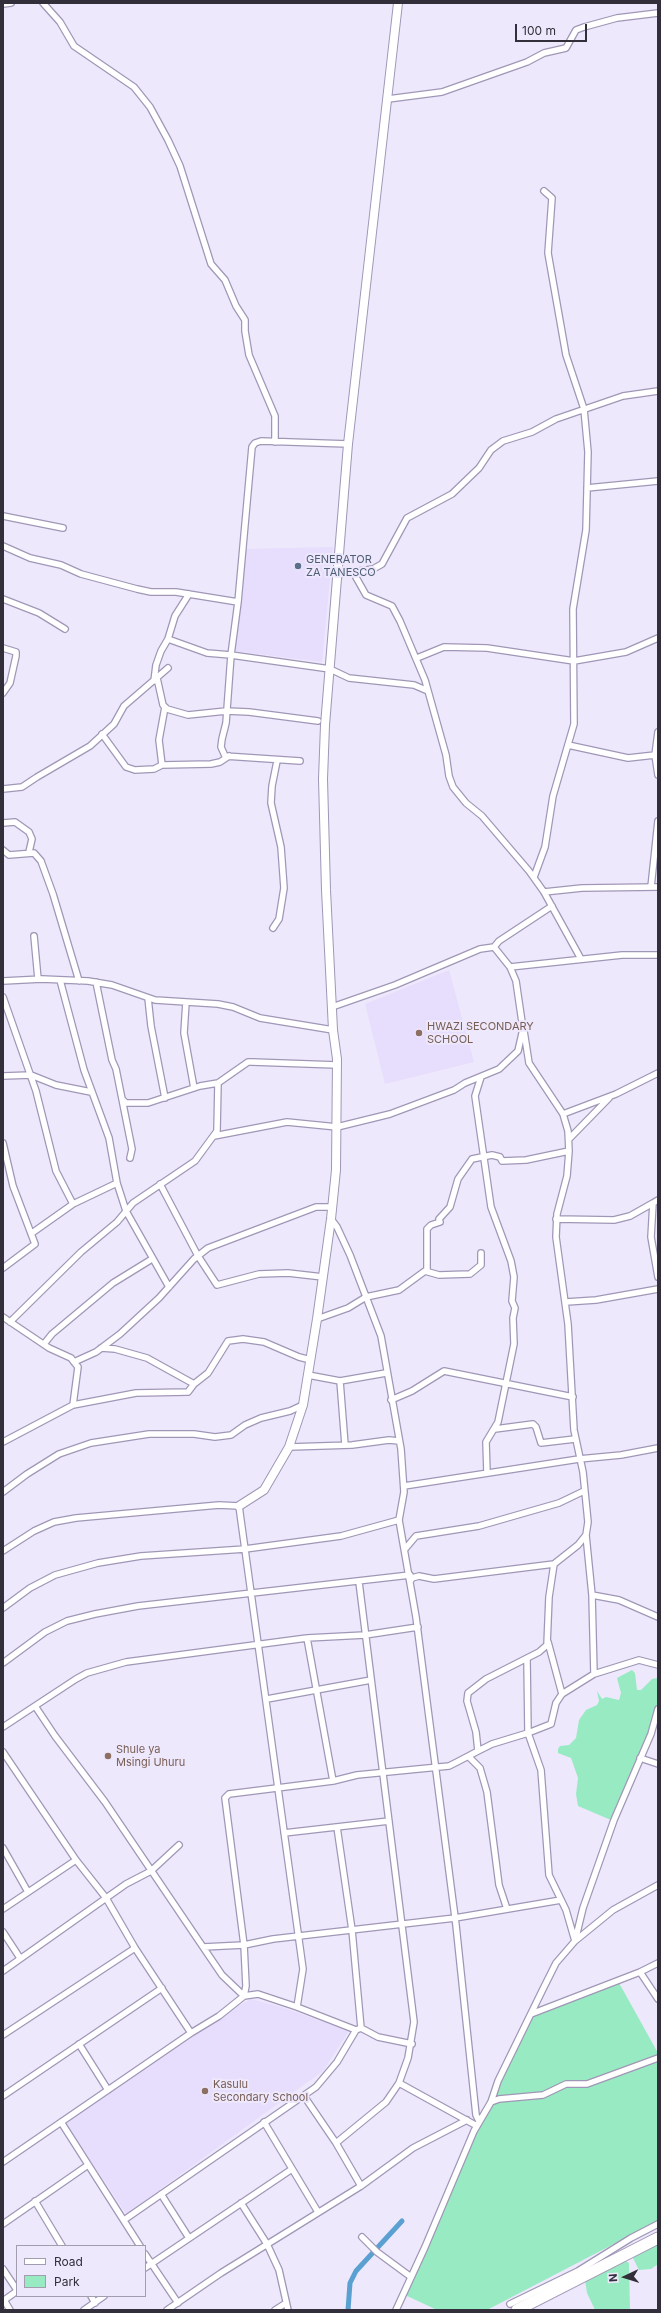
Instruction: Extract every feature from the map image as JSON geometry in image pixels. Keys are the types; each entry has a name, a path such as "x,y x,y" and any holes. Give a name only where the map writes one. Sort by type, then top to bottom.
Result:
{"highway":[{"path":"514,2307 658,2238"}],"street":[{"path":"3,4 11,3"},
{"path":"44,3 60,22 74,46 134,87 150,107 168,140 180,166 211,264 225,280 236,306 245,320 249,355 275,416 275,442"},
{"path":"3,1551 34,1531 54,1522 76,1518 219,1505 239,1506 264,1490 289,1447 303,1405 323,1277 336,1170 337,1065 333,1030 323,779 330,669 348,444 398,3"},
{"path":"388,99 442,92 527,62 544,53 566,48 576,30 584,27 617,18 658,13"},
{"path":"534,877 545,847 553,796 574,724 573,609 586,530 588,452 584,409 566,355 548,254 552,198 544,191"},
{"path":"337,576 373,569 382,564 408,518 452,494 499,444 584,409 623,396 658,391"},
{"path":"300,762 225,756 221,747 226,723 231,655 238,602 252,447 255,443 275,442 348,444"},
{"path":"587,488 658,480"},
{"path":"3,516 63,528"},
{"path":"3,546 30,558 61,565 81,574 137,589 189,594 238,602"},
{"path":"352,572 366,595 392,606 417,658 428,691 453,787 466,802 482,816 534,877 544,892 581,959"},
{"path":"162,765 159,740 165,707 156,680 156,665 168,639 175,616 189,594"},
{"path":"3,599 39,613 65,629"},
{"path":"417,658 444,647 466,647 487,648 574,661 620,653 658,638"},
{"path":"168,639 207,653 330,669 349,678 414,685 428,691"},
{"path":"3,648 16,652 10,682 3,693"},
{"path":"3,789 22,788 30,784 37,777 90,746 114,724 124,706 156,680 168,668"},
{"path":"165,707 188,715 226,711 281,715 318,721"},
{"path":"658,732 658,775"},
{"path":"102,734 126,767 135,770 154,769 162,765 211,764 220,762 230,756"},
{"path":"568,745 628,758 657,755"},
{"path":"273,928 279,919 284,888 281,847 272,803 272,786 277,761"},
{"path":"651,886 658,821"},
{"path":"3,823 15,822 29,832 32,839 29,852"},
{"path":"3,850 9,855 15,856 29,852 34,853 38,857 51,887 78,981"},
{"path":"544,892 651,886 658,887"},
{"path":"332,1007 395,984 480,949 494,947 499,941 552,906"},
{"path":"34,936 38,979"},
{"path":"494,947 510,967 516,981 529,1063 563,1114 569,1139 567,1176 556,1219 556,1237 566,1302 575,1439 588,1522 586,1535 592,1595 594,1674"},
{"path":"510,967 622,955 658,955"},
{"path":"3,981 38,979 96,982 112,985 155,1000 218,1004 233,1007 260,1018 333,1030"},
{"path":"60,980 84,1070 109,1138 117,1183 126,1211 169,1287"},
{"path":"96,982 132,1149 130,1158"},
{"path":"3,997 30,1075 46,1128 56,1172 74,1204"},
{"path":"148,998 151,1026 166,1098"},
{"path":"186,1002 184,1032 194,1088"},
{"path":"214,1136 287,1122 337,1126 390,1114 454,1090 500,1069 518,1051 523,1029"},
{"path":"122,1099 126,1103 136,1104 166,1098 194,1088 218,1083 248,1062 337,1065"},
{"path":"563,1114 610,1097 658,1073"},
{"path":"3,1076 30,1075 56,1085 91,1092"},
{"path":"481,1077 475,1096 491,1208 507,1247 514,1277 512,1290 515,1308 512,1318 514,1344 506,1384 495,1429 486,1442 487,1474"},
{"path":"10,1322 81,1252 117,1222 133,1203 195,1161 214,1136 218,1121 218,1083"},
{"path":"569,1139 610,1097"},
{"path":"3,1143 13,1186 35,1244 3,1268"},
{"path":"427,1270 427,1229 431,1224 440,1222 439,1219 450,1207 458,1179 472,1159 500,1157 502,1161 526,1160 569,1151"},
{"path":"32,1234 74,1204 117,1183"},
{"path":"160,1184 198,1256 217,1285 259,1274 288,1273 323,1277"},
{"path":"556,1219 614,1220 630,1216 656,1201"},
{"path":"656,1201 655,1222 651,1238 656,1255 658,1277"},
{"path":"74,1362 96,1352 140,1317 198,1256 208,1248 316,1207 332,1207"},
{"path":"331,1219 337,1227 350,1255 381,1336 386,1373 399,1441 404,1486 399,1520 418,1627 455,1918 478,2124"},
{"path":"427,1270 439,1275 470,1274 481,1265 481,1253"},
{"path":"44,1344 52,1334 113,1283 152,1259"},
{"path":"317,1319 348,1308 366,1297 399,1290 427,1270"},
{"path":"566,1302 596,1300 658,1289"},
{"path":"3,1317 44,1344 71,1358 78,1366 73,1405"},
{"path":"3,1442 73,1405 136,1393 188,1392 194,1384 208,1373 228,1340 243,1339 264,1342 299,1357 311,1360"},
{"path":"101,1348 147,1358 194,1384"},
{"path":"391,1400 412,1391 444,1371 573,1397"},
{"path":"308,1375 340,1381 386,1373"},
{"path":"340,1381 345,1445"},
{"path":"3,1492 27,1474 59,1454 91,1443 148,1434 194,1434 215,1437 231,1435 245,1425 261,1418 290,1411 303,1405"},
{"path":"495,1429 531,1424 536,1427 541,1443 575,1439"},
{"path":"289,1447 345,1445 389,1440 399,1441"},
{"path":"404,1486 579,1459 622,1455 658,1448"},
{"path":"405,1549 416,1536 479,1526 559,1503 584,1491"},
{"path":"239,1506 257,1645 267,1699 302,1969 297,2007"},
{"path":"3,1608 30,1588 55,1575 98,1563 141,1556 245,1549 348,1535 399,1520"},
{"path":"562,1694 548,1640 549,1596 554,1564 563,1555 575,1547 586,1535"},
{"path":"3,1663 45,1632 67,1621 138,1606 359,1582 412,1578 419,1576 434,1579 554,1564"},
{"path":"336,2143 386,2102 399,2083 412,2044 414,2022 359,1582"},
{"path":"592,1595 619,1600 658,1617"},
{"path":"3,1727 87,1673 126,1662 307,1638 365,1635 418,1627"},
{"path":"307,1638 318,1690 333,1781"},
{"path":"478,1751 476,1732 467,1701 468,1693 490,1677 544,1649 548,1640"},
{"path":"527,1659 528,1732 541,1770 549,1875 566,1910 575,1940"},
{"path":"244,1996 246,1986 244,1945 225,1798 229,1794 333,1781 358,1775 449,1766 492,1744 551,1724 556,1703 562,1694 594,1674 639,1660 658,1665"},
{"path":"267,1699 371,1680"},
{"path":"35,1706 55,1736 105,1802 222,1975 244,1996"},
{"path":"575,1940 583,1908 614,1820 640,1758 658,1709"},
{"path":"3,1752 76,1860 106,1898 135,1948 191,2033"},
{"path":"469,1757 480,1768 487,1792 499,1885 507,1909"},
{"path":"640,1758 658,1764"},
{"path":"284,1833 389,1821"},
{"path":"124,2220 316,2087 337,2062 358,2029 352,1930 337,1827"},
{"path":"3,1971 126,1884 151,1871 179,1845"},
{"path":"3,1848 28,1892"},
{"path":"3,1908 76,1860"},
{"path":"396,2310 478,2124 491,2102 498,2081 556,1963 575,1940 613,1910 658,1885"},
{"path":"203,1947 244,1945 455,1918 561,1900"},
{"path":"3,1932 20,1958"},
{"path":"3,2035 135,1948"},
{"path":"532,2014 640,1972 658,1963"},
{"path":"640,1972 658,1999"},
{"path":"3,2096 162,1988"},
{"path":"3,2162 191,2033 219,2016 244,1996 258,1994 378,2036 412,2044"},
{"path":"79,2044 108,2090"},
{"path":"491,2102 499,2099 543,2095 566,2084 587,2084 658,2058"},
{"path":"399,2083 466,2120 478,2124"},
{"path":"304,2096 336,2143 361,2186"},
{"path":"167,2310 267,2244 361,2186 413,2148 466,2120"},
{"path":"61,2122 139,2245"},
{"path":"264,2122 318,2212"},
{"path":"3,2224 88,2165"},
{"path":"146,2267 292,2169"},
{"path":"161,2194 189,2238"},
{"path":"35,2201 61,2245"},
{"path":"241,2203 267,2244 279,2270 288,2310"},
{"path":"514,2307 578,2271 631,2238 658,2224"},
{"path":"362,2237 372,2248 411,2277"},
{"path":"146,2255 178,2303"},
{"path":"3,2269 16,2289"},
{"path":"10,2310 4,2301 16,2292"},
{"path":"92,2297 95,2302"},
{"path":"84,2310 102,2297"},
{"path":"275,2310 286,2303"}],"shaded area":[{"path":"333,547 322,662 234,651 243,549"},
{"name":"HWAZI SECONDARY SCHOOL","path":"449,970 474,1062 385,1084 365,1004"},
{"name":"Kasulu Secondary School","path":"251,1999 281,2007 349,2031 323,2071 126,2214 66,2123 231,2010"}],"green space":[{"path":"632,1670 635,1673 637,1690 641,1690 652,1679 658,1678 658,1709 614,1819 611,1820 578,1806 576,1794 578,1778 571,1758 558,1753 558,1749 560,1746 569,1745 576,1738 579,1720 586,1710 597,1705 599,1701 597,1691 602,1699 606,1697 619,1700 621,1693 617,1678"},
{"path":"618,1981 658,2053 658,2221 487,2310 437,2310 405,2295 476,2130 534,2015"},
{"path":"658,2244 658,2264 651,2269 639,2270 632,2256"},
{"path":"624,2260 629,2263 630,2310 595,2310 587,2293 585,2280"}],"waterway":[{"path":"348,2310 350,2283 356,2271 402,2221"}],"place":[{"name":"GENERATOR ZA TANESCO","path":"298,566"},
{"name":"HWAZI SECONDARY SCHOOL","path":"419,1033"},
{"name":"Shule ya Msingi Uhuru","path":"108,1756"},
{"name":"Kasulu Secondary School","path":"205,2091"}]}
